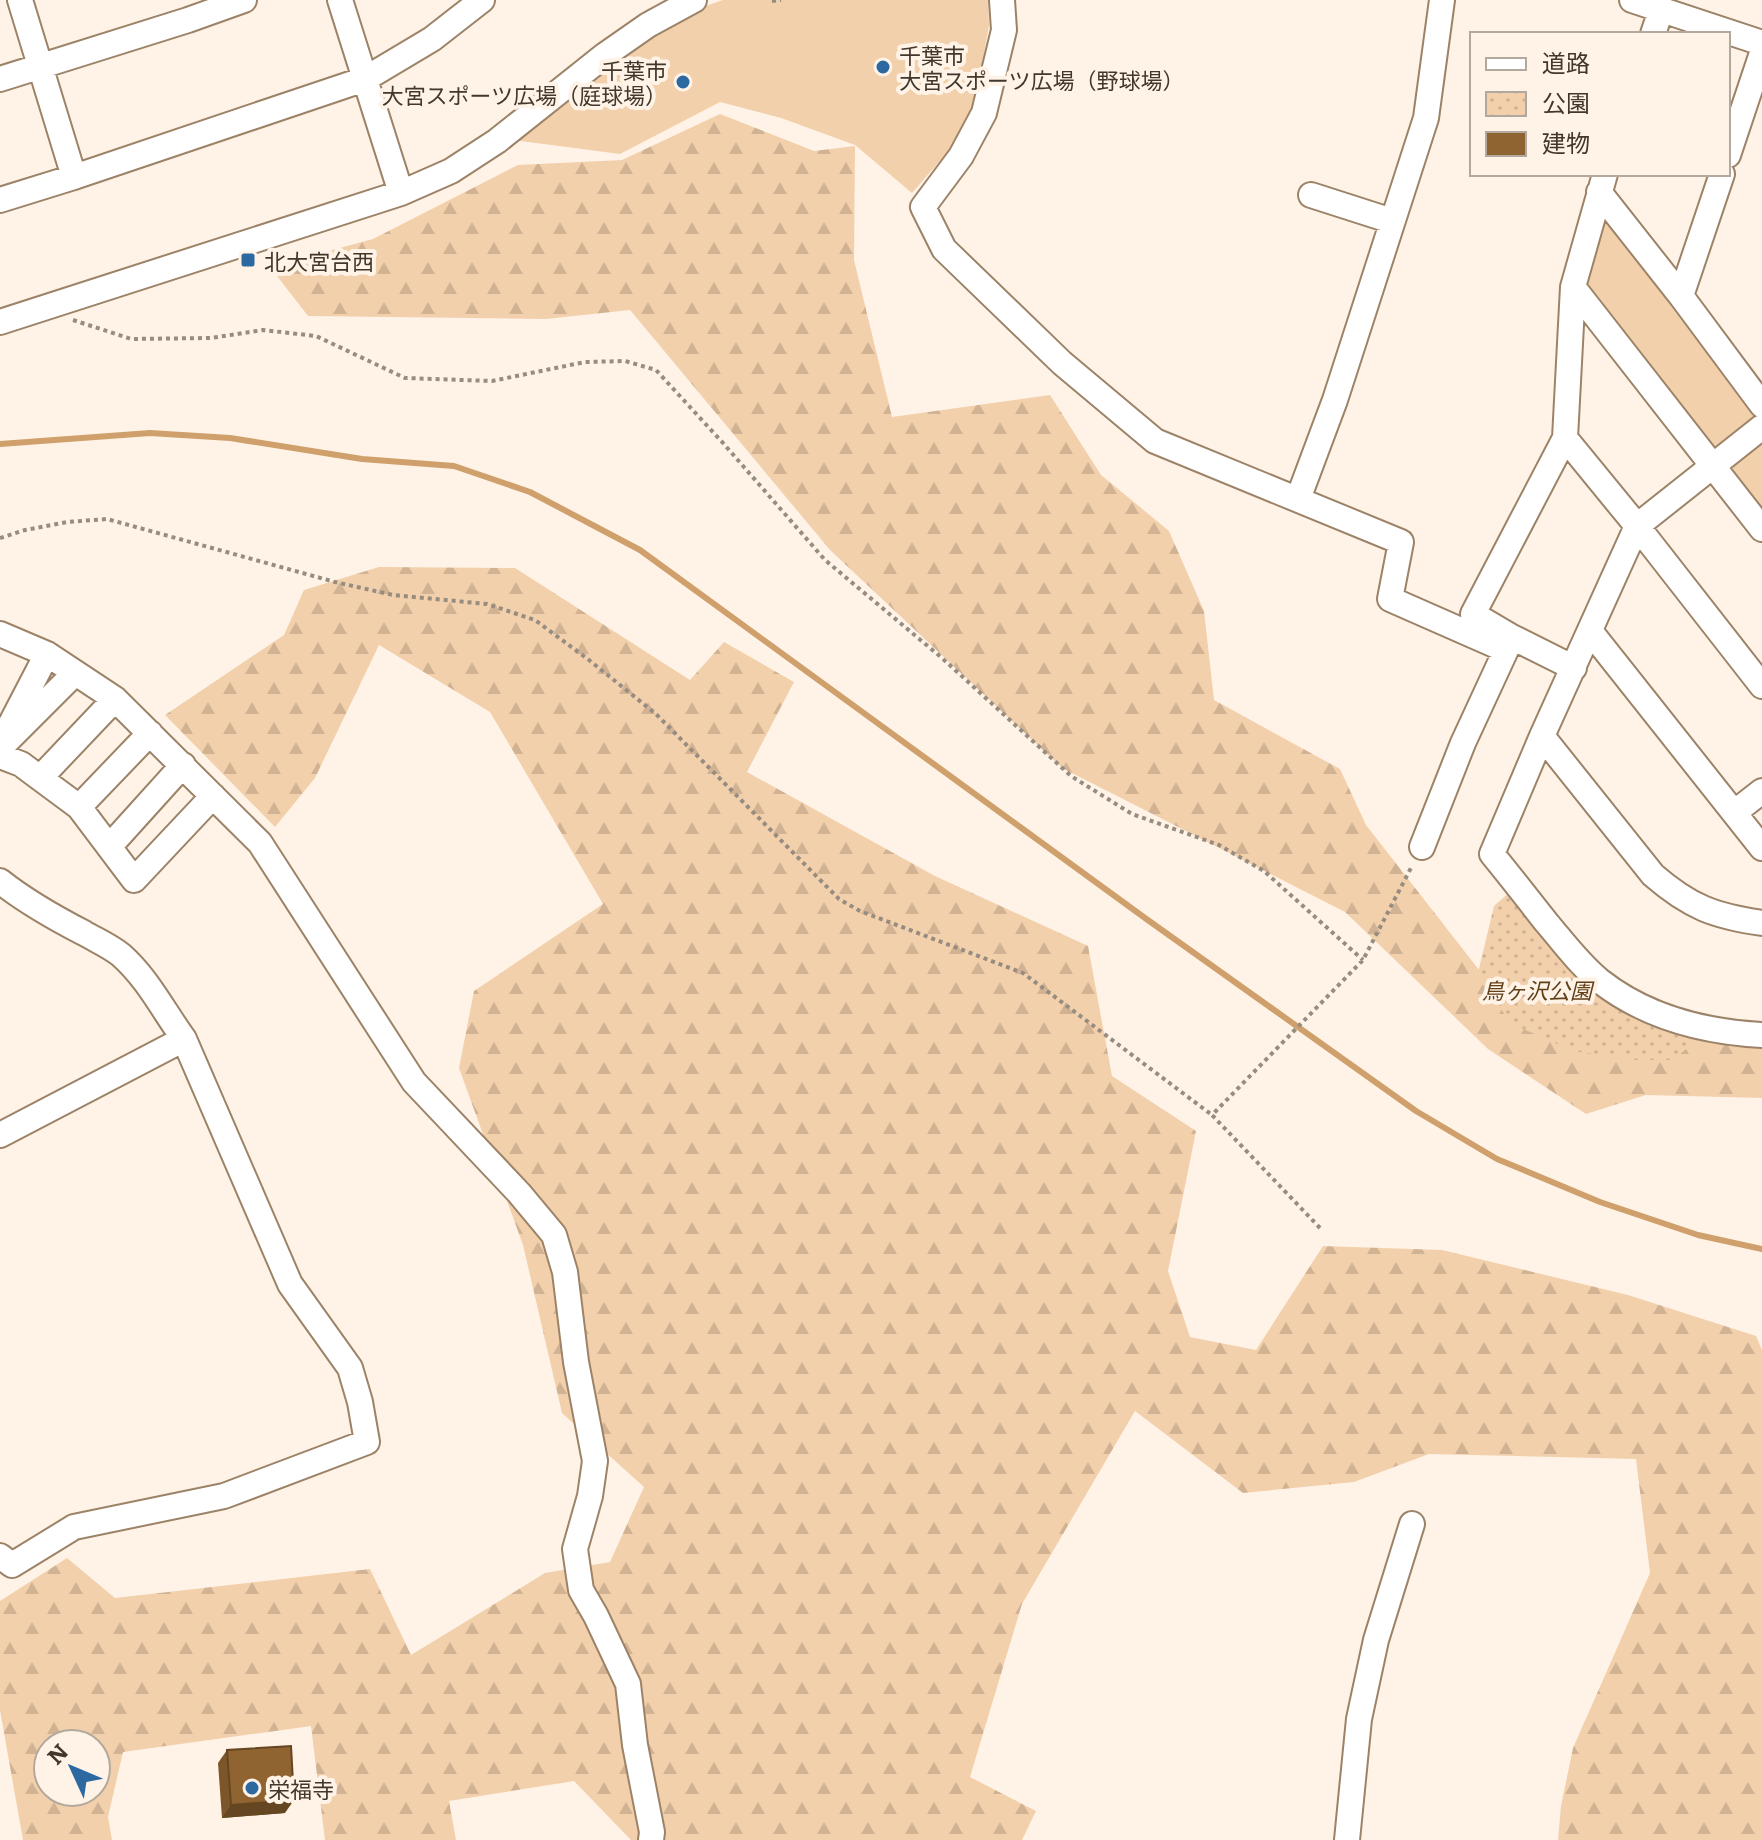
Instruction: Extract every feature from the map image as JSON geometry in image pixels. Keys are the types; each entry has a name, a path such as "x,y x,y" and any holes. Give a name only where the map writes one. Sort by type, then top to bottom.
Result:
{"street":[{"path":"20,0 74,177"},
{"path":"0,79 244,0"},
{"path":"340,0 401,193"},
{"path":"0,200 365,79 432,39 482,0"},
{"path":"0,322 401,193 451,171 497,141 605,55 648,25 694,0"},
{"path":"1002,0 1004,30 984,113 961,156 923,207 944,249 1062,363 1155,441 1401,542 1390,599 1574,668"},
{"path":"1298,499 1335,400 1426,118 1442,0"},
{"path":"1632,0 1728,32"},
{"path":"1654,32 1661,10"},
{"path":"1730,33 1762,43"},
{"path":"1730,149 1762,53"},
{"path":"1681,296 1721,176"},
{"path":"1509,643 1473,614 1565,438 1573,287 1602,183"},
{"path":"1602,183 1762,405"},
{"path":"1311,195 1392,221"},
{"path":"1573,287 1762,529"},
{"path":"1762,427 1637,526 1492,854 1572,954 1628,1000 1690,1025 1762,1035"},
{"path":"1565,438 1762,686"},
{"path":"1590,631 1762,848"},
{"path":"2,639 47,654 115,699 260,843 414,1082 519,1193 554,1235 565,1272 576,1362 595,1461 590,1496 575,1549 581,1590 628,1684 651,1840"},
{"path":"1422,847 1463,743 1509,643"},
{"path":"0,746 47,654"},
{"path":"0,746 75,673"},
{"path":"40,778 115,699"},
{"path":"79,807 150,733"},
{"path":"1542,736 1653,875 1696,907 1739,920 1762,923"},
{"path":"0,756 21,764 79,807 134,880 213,796"},
{"path":"109,847 183,765"},
{"path":"1735,812 1762,791"},
{"path":"0,881 118,953 153,990 184,1039 290,1284 350,1368 367,1442 224,1496 74,1527 12,1565 0,1556"},
{"path":"0,1135 184,1039"},
{"path":"1347,1840 1359,1719 1376,1640 1412,1524"}],"path":[{"path":"772,1 781,0"},
{"path":"41,310 131,339 211,338 263,330 316,336 405,378 492,381 585,362 625,361 656,370 825,560 942,658 1071,776 1132,814 1219,845 1264,871 1363,960"},
{"path":"0,538 67,522 107,519 335,582 393,595 487,604 535,620 656,714 839,899 860,911 1023,973 1212,1115 1320,1228"},
{"path":"1212,1115 1363,960 1422,847"}],"green space":[{"path":"723,0 988,0 989,25 974,110 946,154 912,193 855,145 781,118 720,102 620,154 513,140 607,62 694,10"},
{"path":"720,114 814,151 855,146 854,260 892,417 1050,395 1101,475 1169,531 1204,611 1214,700 1340,769 1366,825 1515,1016 1762,1045 1762,1098 1646,1095 1586,1114 1488,1049 1345,912 1062,768 830,550 630,310 546,319 308,316 270,267 373,239 518,165 622,160"},
{"path":"1596,217 1608,219 1759,411 1756,421 1720,448 1708,448 1583,289"},
{"path":"1762,441 1762,514 1731,474 1732,464"},
{"path":"379,567 515,568 690,680 724,642 794,682 747,772 935,876 1088,946 1112,1076 1196,1131 1168,1271 1190,1337 1256,1350 1323,1246 1442,1250 1628,1295 1756,1336 1762,1350 1762,1840 1558,1840 1561,1806 1573,1748 1650,1573 1636,1459 1429,1454 1354,1482 1243,1493 1135,1411 1022,1604 970,1777 1036,1811 1022,1840 631,1840 574,1781 449,1801 456,1840 325,1840 311,1726 123,1752 112,1800 112,1728 32,1728 32,1808 110,1808 108,1817 112,1840 23,1840 0,1710 0,1601 67,1558 115,1598 370,1569 411,1655 545,1573 610,1562 644,1487 562,1413 523,1245 459,1068 474,991 603,904 490,712 379,645 315,778 275,827 165,715 284,635 304,590"},
{"name":"鳥ヶ沢公園","path":"1511,891 1562,955 1700,1036 1674,1060 1633,1060 1573,1051 1512,1024 1477,977 1494,906"}],"building":[{"name":"栄福寺","path":"291,1746 294,1800 231,1805 227,1750"}],"waterway":[{"path":"0,444 150,433 230,438 362,459 454,466 530,492 640,550 1416,1111 1497,1159 1600,1202 1698,1235 1762,1249"}],"place":[{"name":"千葉市 大宮スポーツ広場（野球場）","path":"883,67"},
{"name":"千葉市 大宮スポーツ広場（庭球場）","path":"683,82"},
{"name":"北大宮台西","path":"248,260"},
{"name":"栄福寺","path":"252,1788"}]}
